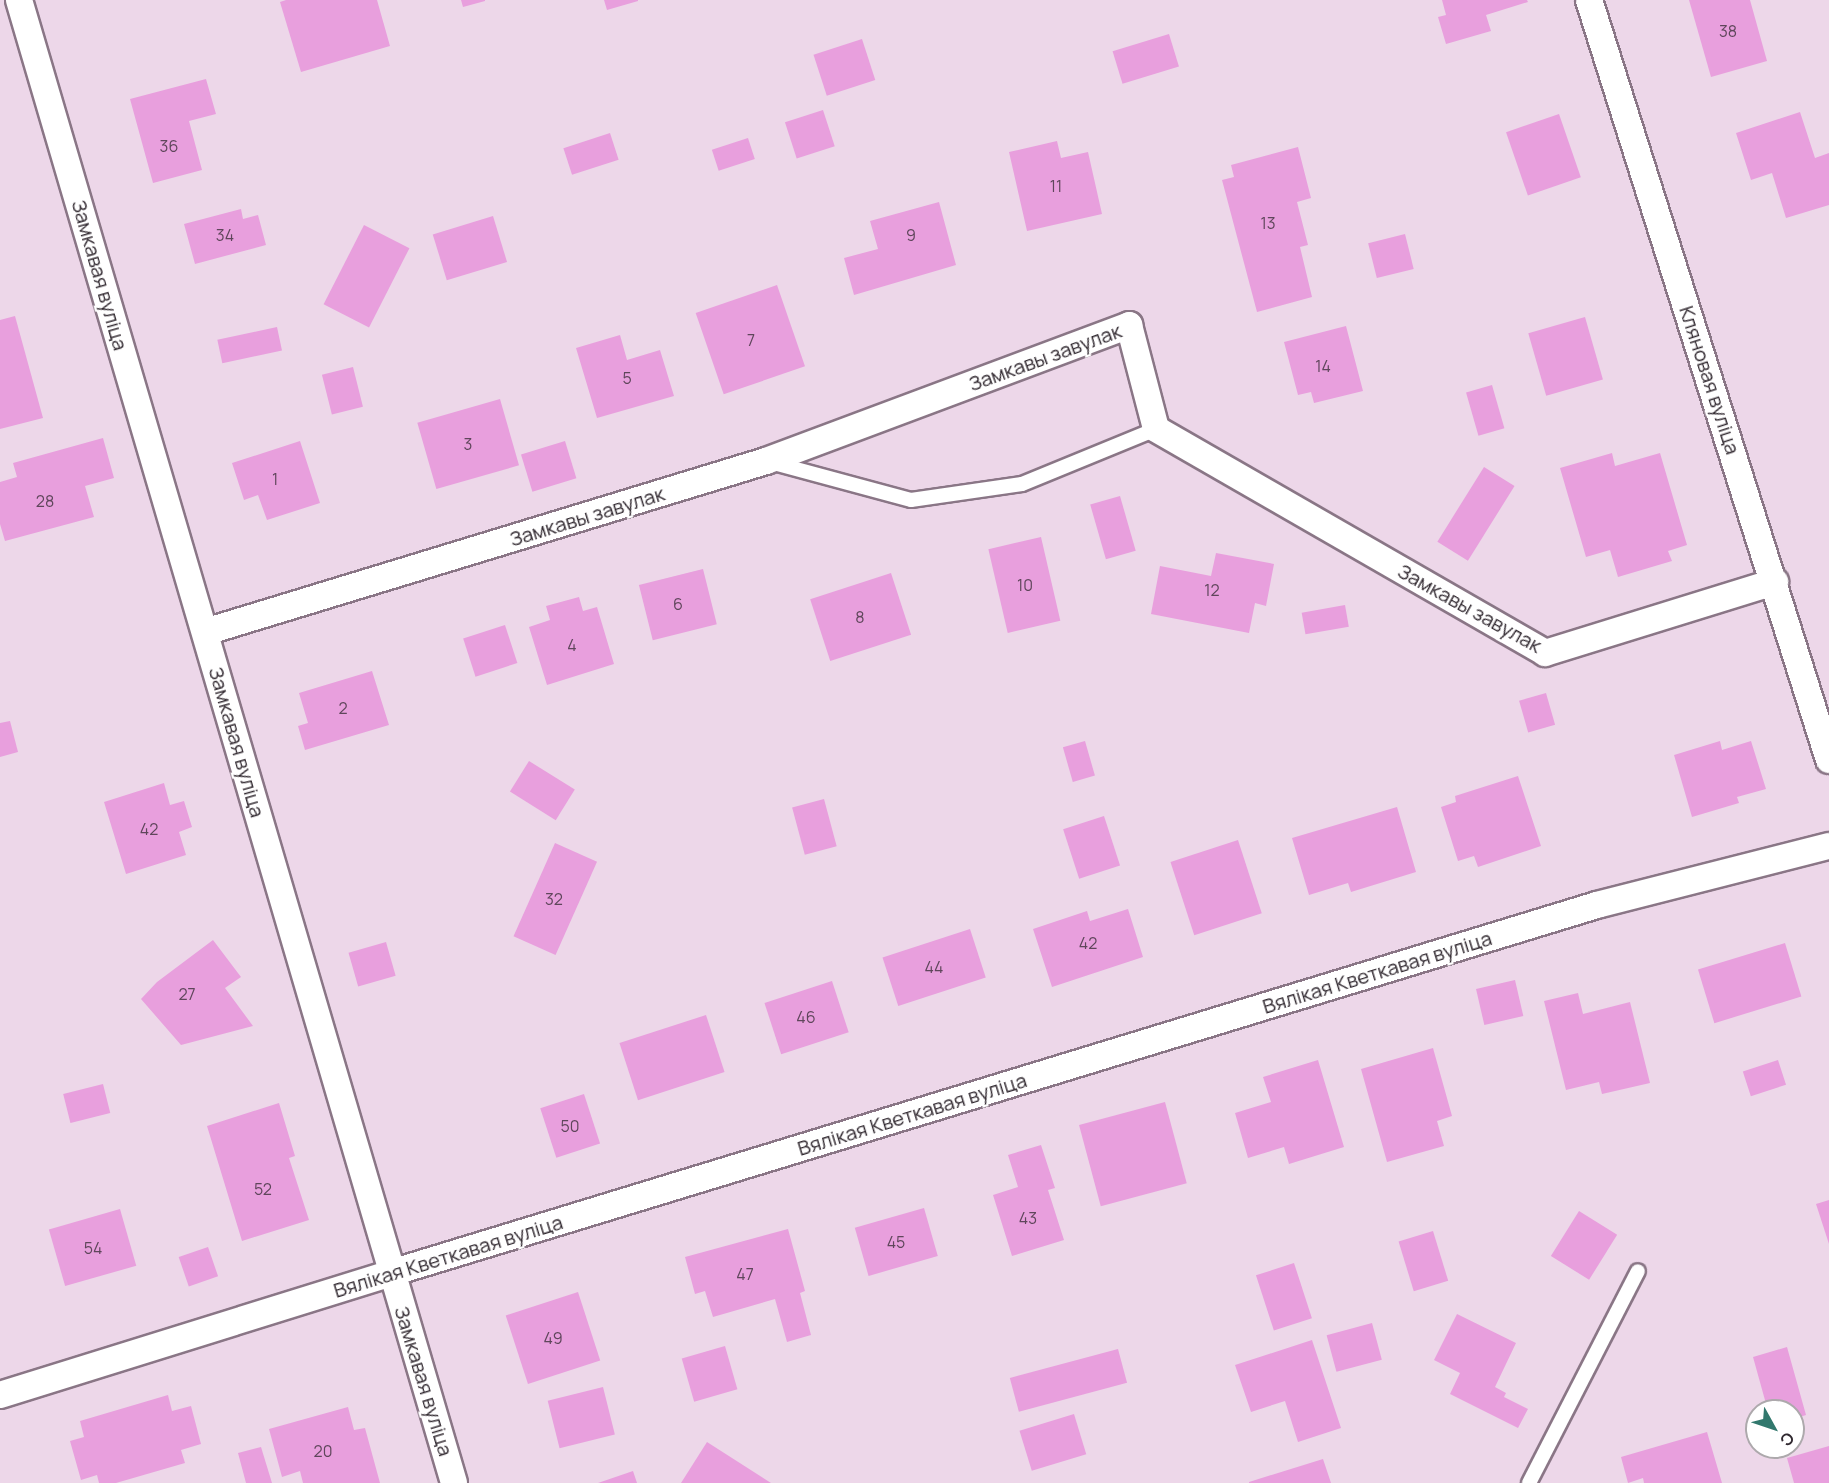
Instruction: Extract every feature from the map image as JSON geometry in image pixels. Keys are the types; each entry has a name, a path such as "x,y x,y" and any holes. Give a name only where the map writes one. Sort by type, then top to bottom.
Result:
{"street":[{"name":"Замкавая вуліца","path":"19,0 454,1483"},
{"name":"Кляновая вуліца","path":"1589,0 1775,582 1829,760"},
{"name":"Замкавы завулак","path":"205,632 766,461 1129,325 1156,429 1545,653 1775,582"},
{"name":"Вялікая Кветкавая вуліца","path":"0,1395 1597,905 1829,846"}],"lane":[{"path":"766,461 911,500 1022,484 1156,429"},
{"path":"1529,1483 1638,1270"}],"building":[{"path":"286,0 377,0 390,46 301,72 280,2"},
{"path":"461,0 485,0 485,1 463,7"},
{"path":"604,0 638,0 638,1 607,10"},
{"path":"1442,0 1527,0 1528,2 1486,15 1491,31 1446,44 1438,17 1446,15"},
{"path":"1689,0 1750,0 1767,61 1711,77"},
{"path":"1169,34 1179,67 1123,84 1113,51"},
{"path":"862,39 875,80 827,96 813,55"},
{"path":"206,79 216,114 189,121 202,170 153,183 130,99"},
{"path":"823,110 835,146 797,159 785,122"},
{"path":"1800,112 1815,158 1829,153 1829,205 1786,218 1772,173 1751,180 1736,133"},
{"path":"1559,114 1581,177 1528,196 1506,132"},
{"path":"610,133 619,160 572,175 563,148"},
{"path":"748,138 755,159 719,171 712,150"},
{"path":"1057,141 1061,158 1088,152 1102,214 1027,231 1009,152"},
{"path":"1298,147 1311,198 1297,202 1308,245 1300,247 1312,297 1257,312 1222,180 1234,177 1231,165"},
{"path":"939,202 956,265 854,295 844,258 878,249 870,221"},
{"path":"241,209 243,219 258,215 266,245 195,264 184,224"},
{"path":"493,216 507,262 447,280 433,234"},
{"path":"364,225 409,248 369,327 324,304"},
{"path":"1405,234 1414,269 1377,278 1368,243"},
{"path":"777,285 805,366 724,394 696,313"},
{"path":"15,316 43,418 0,429 0,320"},
{"path":"1585,317 1603,379 1546,396 1528,333"},
{"path":"1346,326 1363,391 1314,403 1311,392 1298,395 1284,342"},
{"path":"277,327 282,350 222,363 217,340"},
{"path":"620,335 627,360 660,350 674,396 597,418 576,348"},
{"path":"353,367 363,407 332,415 322,375"},
{"path":"1492,385 1504,428 1478,436 1466,392"},
{"path":"500,399 519,465 436,489 417,423"},
{"path":"103,438 114,478 85,486 94,517 5,541 0,524 0,482 17,477 13,463"},
{"path":"300,441 320,503 267,520 258,495 244,500 232,463"},
{"path":"565,441 576,478 532,492 521,454"},
{"path":"1612,453 1615,466 1660,453 1687,545 1668,551 1672,561 1618,577 1610,550 1586,557 1560,468"},
{"path":"1484,467 1515,486 1468,561 1437,542"},
{"path":"1120,496 1136,551 1106,559 1090,505"},
{"path":"1041,537 1060,621 1008,633 988,549"},
{"path":"1216,553 1274,564 1266,606 1255,603 1249,633 1151,614 1160,566 1211,576"},
{"path":"703,569 717,624 653,640 639,585"},
{"path":"891,573 911,635 830,661 810,599"},
{"path":"579,597 583,611 597,607 614,664 547,685 529,627 550,620 546,606"},
{"path":"1345,605 1349,627 1305,634 1302,613"},
{"path":"505,625 517,663 476,677 463,639"},
{"path":"372,671 389,725 305,750 298,726 308,723 299,693"},
{"path":"1546,693 1555,725 1528,732 1519,701"},
{"path":"10,721 18,752 0,757 0,723"},
{"path":"1085,741 1095,776 1073,782 1063,747"},
{"path":"1720,741 1722,750 1751,741 1766,789 1737,797 1739,803 1692,817 1674,755"},
{"path":"529,761 575,790 556,820 510,792"},
{"path":"1518,776 1541,846 1478,867 1474,856 1458,861 1441,807 1456,802 1455,796"},
{"path":"164,783 170,805 184,801 192,827 179,832 186,855 126,874 104,802"},
{"path":"824,799 837,846 805,855 792,808"},
{"path":"1397,807 1416,872 1351,892 1348,883 1309,895 1292,838"},
{"path":"1104,816 1120,865 1079,879 1063,829"},
{"path":"1238,840 1262,913 1194,935 1170,862"},
{"path":"555,843 597,862 556,955 514,936"},
{"path":"1128,909 1143,957 1052,987 1033,929 1087,911 1090,921"},
{"path":"970,929 986,978 898,1006 883,957"},
{"path":"213,940 241,977 225,988 253,1026 181,1045 141,999 157,982"},
{"path":"386,942 396,976 358,986 349,953"},
{"path":"1785,943 1801,997 1714,1023 1698,970"},
{"path":"1515,980 1523,1016 1484,1025 1476,989"},
{"path":"832,981 849,1032 781,1054 764,1003"},
{"path":"1578,993 1583,1014 1630,1002 1650,1083 1602,1094 1599,1082 1566,1090 1544,1001"},
{"path":"706,1015 725,1072 638,1100 619,1043"},
{"path":"1433,1048 1452,1116 1437,1121 1444,1146 1387,1162 1361,1069"},
{"path":"1318,1060 1344,1147 1289,1164 1284,1147 1248,1158 1235,1113 1271,1102 1263,1077"},
{"path":"1778,1060 1786,1085 1751,1096 1743,1071"},
{"path":"103,1084 110,1113 70,1123 63,1094"},
{"path":"584,1094 600,1143 556,1158 540,1108"},
{"path":"1165,1102 1187,1183 1101,1206 1079,1125"},
{"path":"279,1103 295,1156 289,1158 309,1220 242,1241 207,1126"},
{"path":"1041,1145 1055,1188 1048,1190 1064,1240 1012,1256 993,1195 1018,1187 1008,1155"},
{"path":"1829,1200 1829,1244 1816,1204"},
{"path":"924,1208 938,1256 869,1276 855,1228"},
{"path":"120,1209 136,1266 65,1286 49,1229"},
{"path":"1579,1211 1617,1235 1589,1280 1551,1256"},
{"path":"788,1229 805,1291 800,1293 811,1335 787,1342 775,1299 713,1317 705,1291 695,1294 685,1257"},
{"path":"1433,1231 1448,1281 1414,1291 1399,1242"},
{"path":"208,1247 218,1276 189,1286 179,1257"},
{"path":"1294,1263 1312,1318 1274,1331 1256,1275"},
{"path":"578,1292 600,1360 528,1384 506,1315"},
{"path":"1457,1314 1516,1343 1495,1387 1506,1393 1504,1397 1528,1409 1518,1428 1450,1394 1460,1373 1434,1360"},
{"path":"1372,1323 1382,1360 1336,1372 1327,1335"},
{"path":"1312,1340 1341,1428 1298,1442 1285,1401 1251,1412 1235,1365"},
{"path":"725,1346 737,1389 694,1402 682,1358"},
{"path":"1787,1347 1802,1399 1765,1399 1753,1357"},
{"path":"1118,1349 1127,1383 1019,1412 1010,1378"},
{"path":"603,1387 615,1435 560,1448 548,1401"},
{"path":"168,1395 172,1411 191,1406 201,1444 181,1450 185,1463 116,1483 99,1483 97,1475 81,1480 70,1441 84,1437 80,1421"},
{"path":"348,1407 354,1430 365,1428 380,1483 303,1483 300,1471 282,1477 269,1429"},
{"path":"1074,1414 1086,1454 1032,1471 1019,1431"},
{"path":"1707,1432 1722,1483 1644,1483 1643,1478 1628,1483 1621,1457"},
{"path":"707,1442 771,1483 681,1483"},
{"path":"1829,1446 1829,1483 1794,1483 1787,1459 1805,1459 1805,1453"},
{"path":"261,1447 272,1483 246,1483 238,1453"},
{"path":"1323,1459 1331,1483 1249,1483 1249,1482"},
{"path":"633,1471 637,1483 598,1483"}]}
